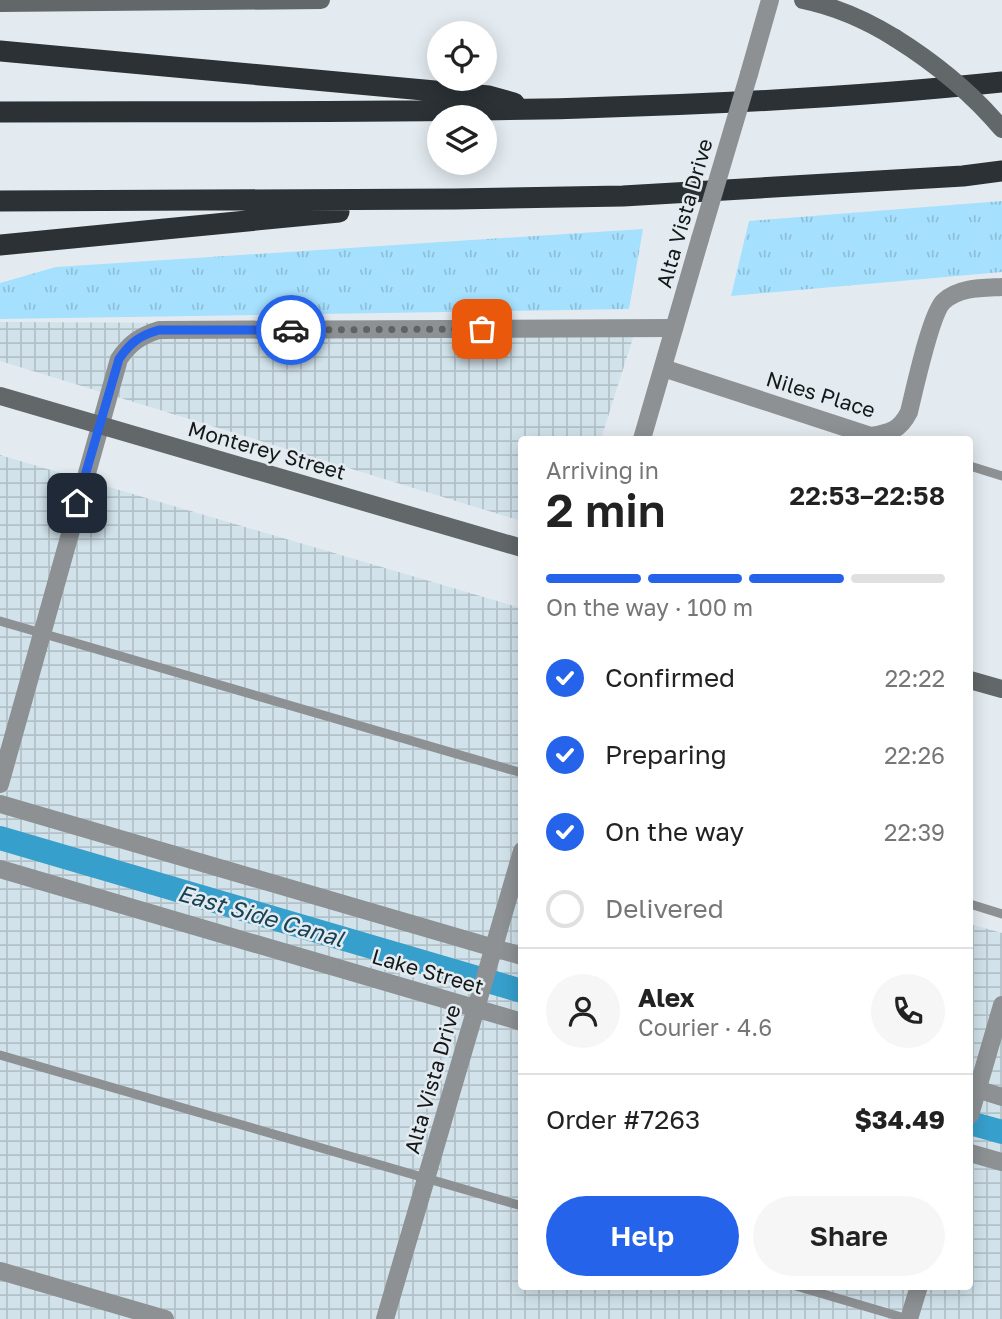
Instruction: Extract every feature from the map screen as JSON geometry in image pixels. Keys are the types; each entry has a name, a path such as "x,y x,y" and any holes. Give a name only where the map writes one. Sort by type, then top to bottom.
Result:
{"highway":[{"path":"0,51 489,96 536,110"},
{"path":"0,113 536,110 889,94 1002,82"},
{"path":"0,201 455,199 637,195 963,176 1002,171"},
{"path":"0,246 455,199"}],"main road":[{"path":"0,3 321,0"},
{"path":"803,0 821,3 865,20 933,62 984,107 1002,129"},
{"name":"Monterey Street","path":"0,396 518,547"},
{"path":"973,681 1002,689"}],"street":[{"name":"Alta Vista Drive","path":"643,436 770,0"},
{"name":"Niles Place","path":"882,436 902,426 938,309 943,302 953,295 972,289 1002,287"},
{"path":"0,784 119,359 129,345 143,335 159,330 674,328"},
{"name":"Niles Place","path":"663,368 870,436"},
{"name":"Lake Street","path":"0,804 518,955"},
{"name":"Alta Vista Drive","path":"385,1319 518,864"},
{"name":"Lake Street","path":"0,869 518,1021"},
{"path":"1002,1005 973,1088 1002,1097"},
{"path":"973,1154 1002,1162"},
{"path":"0,1271 164,1319"},
{"path":"909,1319 918,1290"}],"lane":[{"path":"973,467 1002,476"},
{"path":"0,621 518,772"},
{"path":"973,905 1002,914"},
{"path":"0,1055 518,1205"},
{"path":"810,1290 909,1319"}],"shaded area":[{"path":"0,322 637,325 602,436 518,436 518,520 0,361"},
{"path":"0,455 518,607 518,1290 973,1290 973,925 1002,933 1002,1319 0,1319"}],"green space":[{"path":"1002,201 1002,272 731,296 749,221"},
{"path":"643,229 629,309 0,319 0,283 56,267"}],"waterway":[{"name":"East Side Canal","path":"0,838 518,990"},
{"name":"East Side Canal","path":"973,1124 1002,1132"}],"way so far":[{"path":"291,330 482,329"}],"route":[{"path":"77,503 119,359 129,345 143,335 159,330 291,330"}]}
